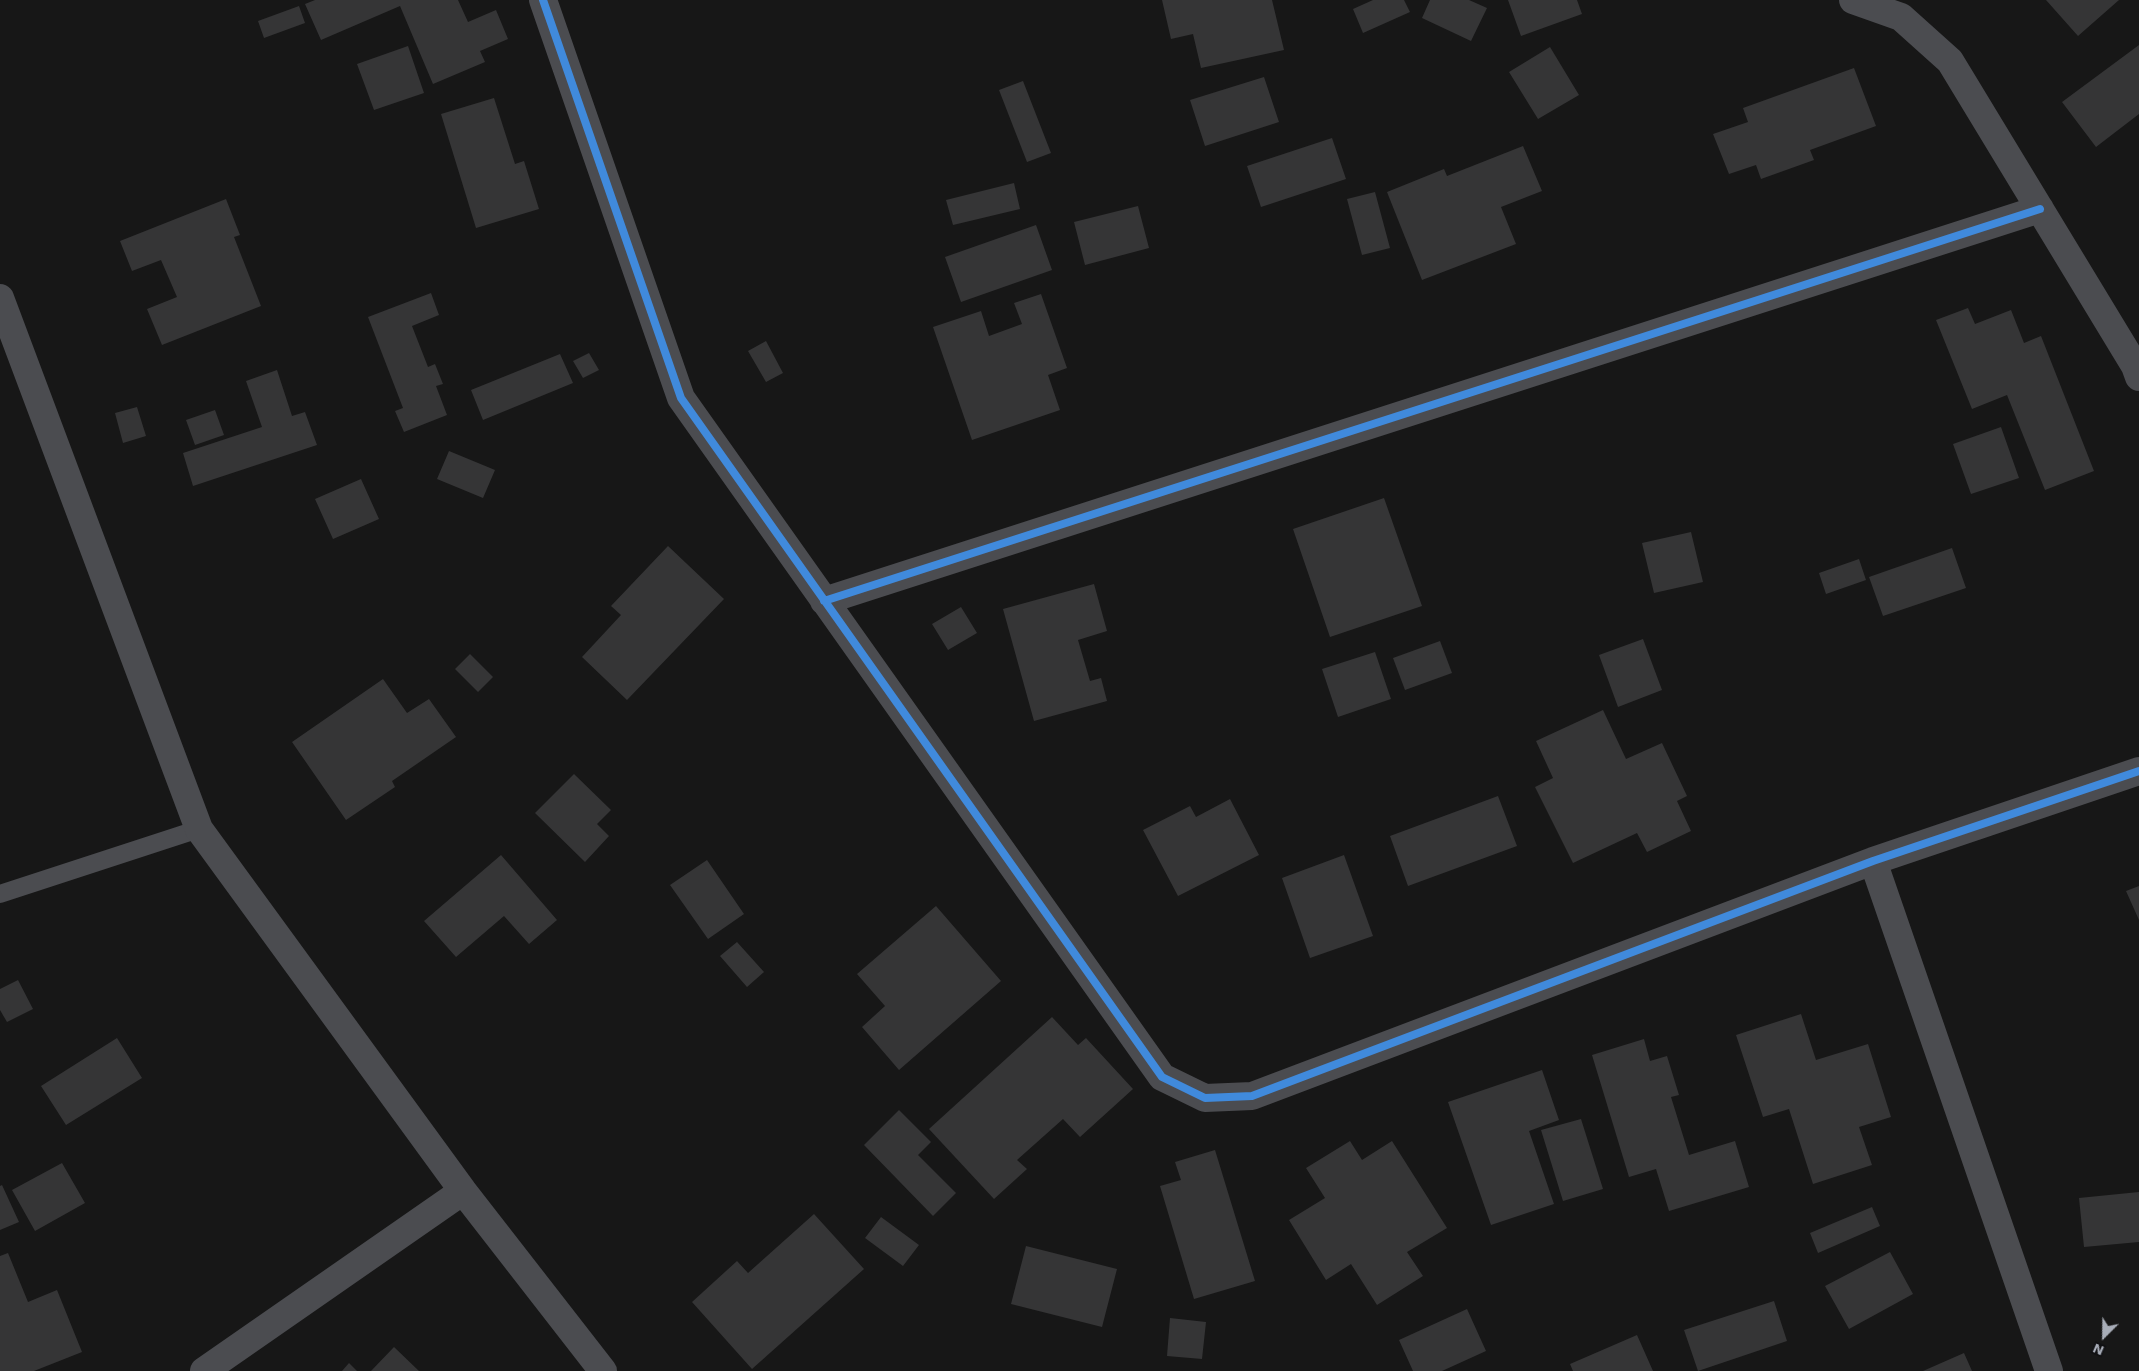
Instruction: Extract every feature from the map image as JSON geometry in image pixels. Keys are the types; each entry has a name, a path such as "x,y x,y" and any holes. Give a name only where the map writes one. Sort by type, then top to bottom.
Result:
{"street":[{"path":"543,0 681,398 1162,1077 1206,1098 1252,1096 1873,862 2139,771"},
{"path":"1853,0 1902,17 1950,61 2135,366 2139,377"},
{"path":"824,602 2040,209"},
{"path":"0,298 199,829 463,1191 603,1371"},
{"path":"1873,862 2049,1371"},
{"path":"204,1371 463,1191"}],"lane":[{"path":"0,894 199,829"}],"building":[{"path":"315,0 458,0 468,22 496,10 508,39 480,51 485,62 433,84 400,6 321,40 305,4"},
{"path":"1162,0 1272,0 1284,50 1201,68 1193,34 1171,39"},
{"path":"1373,0 1404,0 1410,12 1363,33 1353,9"},
{"path":"1430,0 1469,0 1487,8 1471,41 1422,18"},
{"path":"1508,0 1577,0 1582,14 1521,36"},
{"path":"2046,0 2119,0 2078,36"},
{"path":"299,6 305,23 264,38 258,21"},
{"path":"2139,45 2139,114 2096,147 2062,102"},
{"path":"408,46 424,93 374,110 357,64"},
{"path":"1550,47 1579,95 1538,119 1509,72"},
{"path":"1854,68 1876,126 1810,150 1814,160 1761,179 1756,165 1729,174 1713,134 1748,122 1743,108"},
{"path":"1264,77 1279,122 1205,146 1190,100"},
{"path":"1023,81 1051,153 1027,162 999,90"},
{"path":"494,98 515,164 524,161 539,209 476,228 441,114"},
{"path":"1332,138 1346,179 1261,207 1247,166"},
{"path":"1523,146 1542,191 1501,207 1516,244 1422,280 1387,192 1444,169 1447,176"},
{"path":"1014,183 1020,209 953,225 946,200"},
{"path":"1375,192 1390,248 1362,255 1347,199"},
{"path":"226,199 240,235 234,237 261,306 162,345 147,309 177,297 161,260 132,271 120,241"},
{"path":"1138,206 1149,248 1085,265 1074,222"},
{"path":"1036,225 1052,270 961,302 945,257"},
{"path":"431,293 439,315 412,326 428,367 435,364 443,384 436,386 447,415 404,432 395,411 403,408 368,317"},
{"path":"1041,294 1067,368 1048,375 1060,410 972,440 933,327 981,311 989,336 1022,324 1014,303"},
{"path":"1968,308 1975,324 2011,310 2024,343 2041,336 2094,471 2045,490 2007,395 1972,409 1936,320"},
{"path":"766,341 783,373 766,382 748,351"},
{"path":"589,353 599,370 583,378 573,361"},
{"path":"560,354 573,383 483,420 471,390"},
{"path":"277,370 292,416 305,412 317,445 193,486 183,453 262,427 246,381"},
{"path":"137,407 146,436 123,443 115,413"},
{"path":"215,410 224,435 195,445 186,420"},
{"path":"2001,427 2019,478 1971,494 1953,444"},
{"path":"449,451 495,470 483,498 437,479"},
{"path":"361,479 379,519 333,539 315,499"},
{"path":"1384,498 1422,606 1330,637 1293,529"},
{"path":"1691,532 1703,582 1654,593 1642,543"},
{"path":"668,546 724,599 627,700 582,657 621,615 611,606"},
{"path":"1952,548 1966,588 1883,616 1869,577"},
{"path":"1859,559 1866,580 1826,594 1819,573"},
{"path":"1094,584 1107,631 1078,640 1090,681 1101,678 1107,701 1034,721 1003,609"},
{"path":"961,607 977,633 948,650 932,624"},
{"path":"1643,639 1662,690 1618,707 1599,655"},
{"path":"1440,641 1452,673 1405,690 1393,658"},
{"path":"1375,652 1391,699 1338,717 1322,669"},
{"path":"470,654 493,677 478,692 455,669"},
{"path":"383,679 407,713 429,699 456,737 392,781 395,787 346,820 292,742"},
{"path":"1603,710 1626,759 1662,743 1687,796 1677,801 1691,831 1647,852 1637,833 1573,863 1535,787 1553,778 1536,741"},
{"path":"574,774 611,810 597,824 609,836 585,862 535,813"},
{"path":"1498,796 1517,846 1408,886 1390,836"},
{"path":"1230,799 1259,855 1178,896 1143,830 1190,806 1196,817"},
{"path":"501,855 557,920 529,944 504,916 456,957 424,921"},
{"path":"1344,855 1373,936 1310,958 1282,878"},
{"path":"707,860 744,914 708,939 670,885"},
{"path":"2139,886 2139,920 2126,891"},
{"path":"936,906 1001,981 899,1070 862,1027 885,1006 857,974"},
{"path":"737,942 764,972 747,987 720,956"},
{"path":"18,980 33,1009 7,1022 0,1010 0,989"},
{"path":"1801,1014 1816,1060 1868,1044 1891,1117 1859,1127 1872,1165 1813,1184 1789,1109 1763,1117 1736,1035"},
{"path":"1052,1017 1078,1045 1086,1038 1133,1089 1080,1137 1063,1119 1017,1160 1027,1169 994,1199 929,1129"},
{"path":"117,1038 142,1078 66,1125 41,1086"},
{"path":"1644,1039 1650,1061 1667,1056 1679,1095 1671,1097 1689,1155 1735,1141 1749,1187 1669,1211 1656,1169 1629,1177 1592,1055"},
{"path":"1542,1070 1559,1120 1529,1131 1554,1204 1491,1225 1448,1102"},
{"path":"899,1110 931,1142 918,1155 956,1193 933,1216 864,1145"},
{"path":"1581,1119 1603,1189 1563,1201 1541,1130"},
{"path":"1350,1141 1362,1160 1392,1141 1447,1228 1407,1252 1423,1276 1377,1305 1351,1264 1326,1280 1289,1220 1325,1198 1306,1168"},
{"path":"1215,1150 1255,1281 1194,1299 1160,1186 1181,1180 1175,1162"},
{"path":"62,1163 85,1203 35,1231 12,1190"},
{"path":"2,1185 19,1222 0,1230 0,1186"},
{"path":"2139,1192 2139,1242 2084,1247 2079,1198"},
{"path":"1872,1207 1880,1226 1818,1253 1810,1233"},
{"path":"814,1214 864,1269 752,1369 692,1302 737,1261 748,1273"},
{"path":"881,1217 919,1245 903,1266 865,1238"},
{"path":"1026,1246 1117,1269 1102,1327 1011,1304"},
{"path":"1890,1252 1913,1294 1849,1329 1825,1286"},
{"path":"8,1253 28,1302 57,1290 82,1352 34,1371 0,1371 0,1256"},
{"path":"1774,1301 1787,1341 1698,1371 1684,1330"},
{"path":"1467,1309 1486,1351 1442,1371 1413,1371 1399,1340"},
{"path":"1170,1318 1206,1322 1202,1359 1167,1356"},
{"path":"1637,1335 1653,1371 1573,1371 1570,1364"},
{"path":"394,1347 419,1371 371,1371"},
{"path":"1964,1353 1972,1371 1923,1371"},
{"path":"349,1363 357,1371 342,1371"}],"cycle path":[{"path":"543,0 681,398 1162,1077 1205,1098 1252,1096 1873,861 2139,771"},
{"path":"824,601 2040,209"}]}
